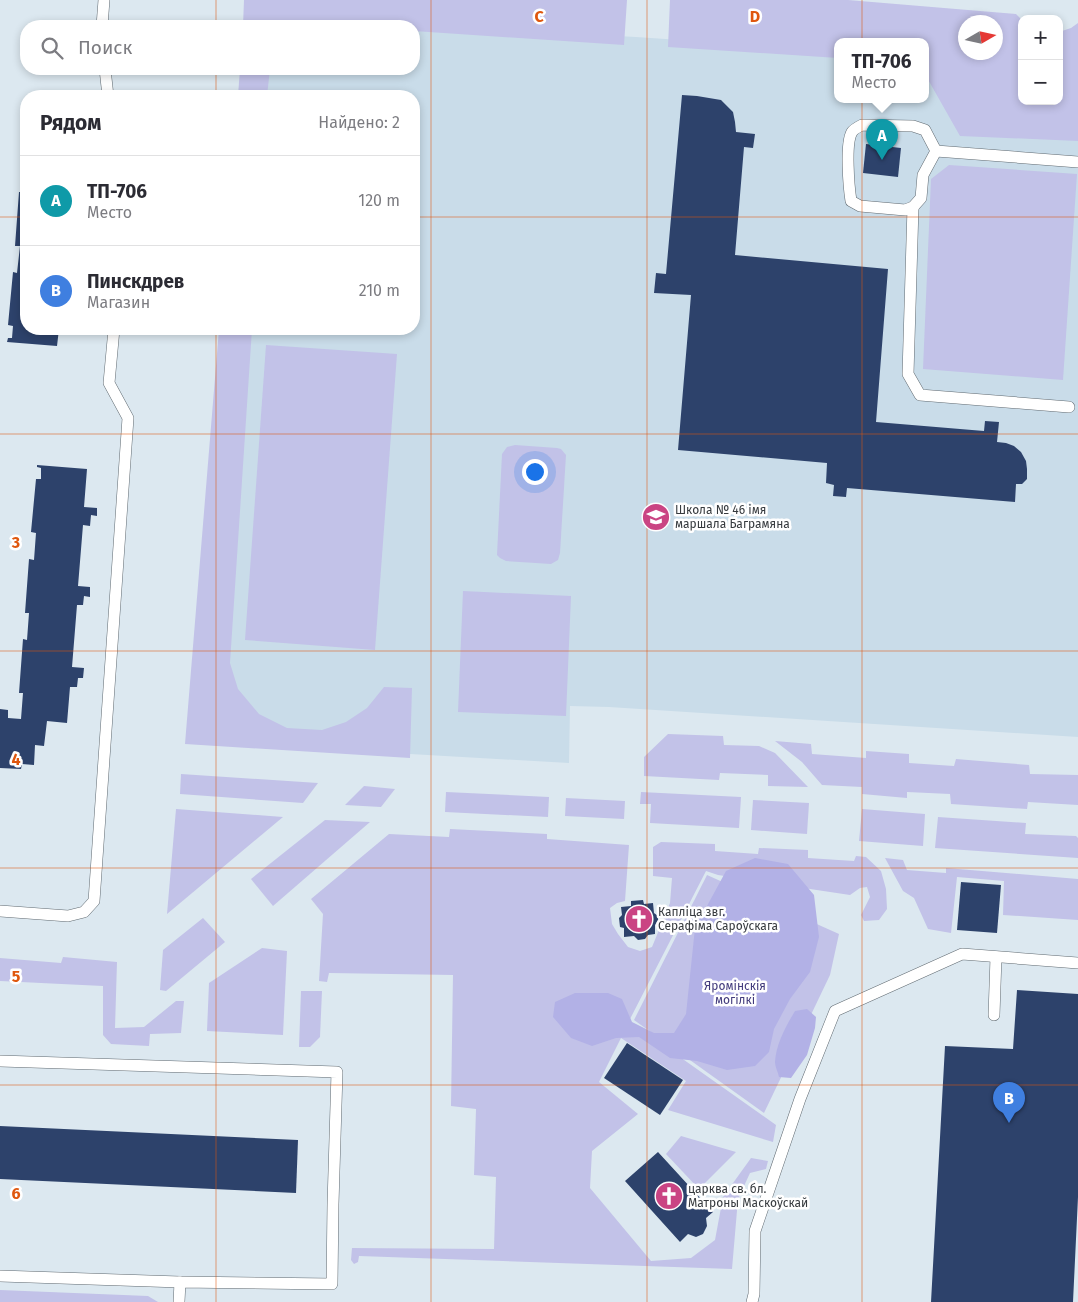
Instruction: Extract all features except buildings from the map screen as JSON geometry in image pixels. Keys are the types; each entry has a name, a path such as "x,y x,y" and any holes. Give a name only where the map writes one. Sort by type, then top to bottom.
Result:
{"lane":[{"path":"102,20 104,0"},
{"path":"106,75 107,90"},
{"path":"862,125 913,126 925,130 936,151 923,175 921,198 914,207 905,210 860,206 851,202 849,190 849,141 852,131 862,125"},
{"path":"936,151 1078,162"},
{"path":"914,207 908,374 920,395 1069,407"},
{"path":"0,911 68,916 84,912 94,901 128,418 109,383 113,335"},
{"path":"752,1302 754,1294 755,1231 800,1099 836,1011 962,954 1078,963"},
{"path":"994,1015 996,956"},
{"path":"0,1061 337,1072 332,1284 180,1282 0,1276"},
{"path":"179,1302 180,1282"}],"shaded area":[{"name":"Школа № 46 імя маршала Баграмяна","path":"271,17 326,20 271,20"},
{"name":"Школа № 46 імя маршала Баграмяна","path":"420,25 834,51 834,103 929,103 929,58 1018,99 1018,105 1063,105 1063,94 1078,68 1078,737 570,706 569,763 217,743 248,335 420,335 420,90 265,90 267,75 420,75"}],"green space":[{"path":"244,0 627,0 624,45 420,31 420,20 243,20"},
{"path":"670,0 848,0 1016,14 1018,16 1018,105 1063,105 1063,31 1078,23 1078,141 960,136 929,81 929,38 834,38 834,58 668,47"},
{"path":"240,75 269,75 268,90 238,90"},
{"path":"949,165 1077,174 1063,380 923,369 931,179"},
{"path":"219,335 252,335 230,663 238,689 259,714 287,728 322,730 346,722 367,708 384,687 412,688 410,758 185,744"},
{"path":"266,345 397,354 375,650 245,640"},
{"path":"515,445 557,448 561,449 566,455 560,553 558,560 551,564 506,561 497,555 502,454 507,447"},
{"path":"463,591 571,596 566,716 458,712"},
{"path":"668,734 723,736 724,745 759,746 775,753 808,787 768,786 768,775 720,773 719,780 644,776 644,757"},
{"path":"775,741 811,744 812,754 866,758 866,751 909,754 909,763 954,766 956,759 1029,765 1030,774 1078,775 1078,805 1028,802 1027,809 951,804 950,794 907,792 907,798 862,794 862,787 822,785 802,762"},
{"path":"181,774 318,783 303,803 180,794"},
{"path":"364,786 395,789 381,807 345,805"},
{"path":"446,792 549,797 548,817 445,812"},
{"path":"641,792 741,797 739,828 650,823 651,804 640,804"},
{"path":"566,798 625,801 624,819 565,816"},
{"path":"753,800 809,803 807,834 751,830"},
{"path":"176,809 283,817 167,914"},
{"path":"862,809 925,814 923,846 859,841"},
{"path":"938,817 1026,823 1025,834 1076,836 1078,838 1078,858 935,848"},
{"path":"325,820 370,822 273,906 251,879"},
{"path":"450,829 547,834 547,839 629,845 625,901 617,903 610,908 612,924 618,934 628,947 640,951 652,947 670,903 672,878 653,876 653,847 661,842 715,844 715,851 758,854 759,848 808,850 808,858 854,861 856,856 866,857 881,871 886,889 887,909 879,920 864,921 861,915 870,897 867,887 860,888 850,895 718,875 706,871 629,1021 776,1125 773,1142 668,1110 686,1081 621,1038 599,1082 638,1114 592,1151 590,1188 651,1261 691,1258 715,1240 723,1197 751,1158 768,1161 766,1169 750,1173 738,1199 732,1269 359,1256 358,1262 354,1264 351,1260 352,1248 494,1249 496,1177 474,1175 476,1109 451,1106 453,975 329,973 327,982 319,981 323,914 311,899 389,834 449,837"},
{"name":"Яромінскія могілкі","path":"755,858 788,864 814,895 819,937 810,972 790,999 774,1029 769,1052 755,1066 727,1070 697,1061 670,1058 639,1037 616,1038 592,1046 571,1038 553,1017 555,1002 575,993 608,993 622,999 632,1022 654,1033 674,1033 686,1014 695,928 726,871"},
{"path":"885,858 903,860 907,870 946,873 946,868 1078,879 1078,920 1003,915 1004,881 957,877 951,933 928,929 914,898 903,891"},
{"name":"Яромінскія могілкі","path":"707,875 839,934 830,975 764,1113 634,1020"},
{"path":"203,918 225,942 166,991 160,990 163,950"},
{"path":"262,948 287,951 283,1035 207,1031 209,983"},
{"path":"63,957 117,962 115,1028 144,1027 176,1001 184,1001 181,1033 150,1034 149,1046 111,1044 103,1035 103,986 0,981 0,958 61,963"},
{"path":"301,991 322,991 320,1037 310,1047 299,1047"},
{"path":"807,1009 816,1017 815,1028 807,1055 791,1078 779,1077 775,1062 782,1035 795,1011"},
{"path":"681,1136 736,1152 699,1189 666,1154"},
{"path":"0,1290 148,1296 158,1302 0,1302"}],"place":[{"name":"ТП-706","path":"882,160"},
{"name":"Школа № 46 імя маршала Баграмяна","path":"656,517"},
{"name":"Капліца звг. Серафіма Сароўскага","path":"639,919"},
{"name":"Пинскдрев","path":"1009,1123"},
{"name":"царква св. бл. Матроны Маскоўскай","path":"669,1196"}]}
